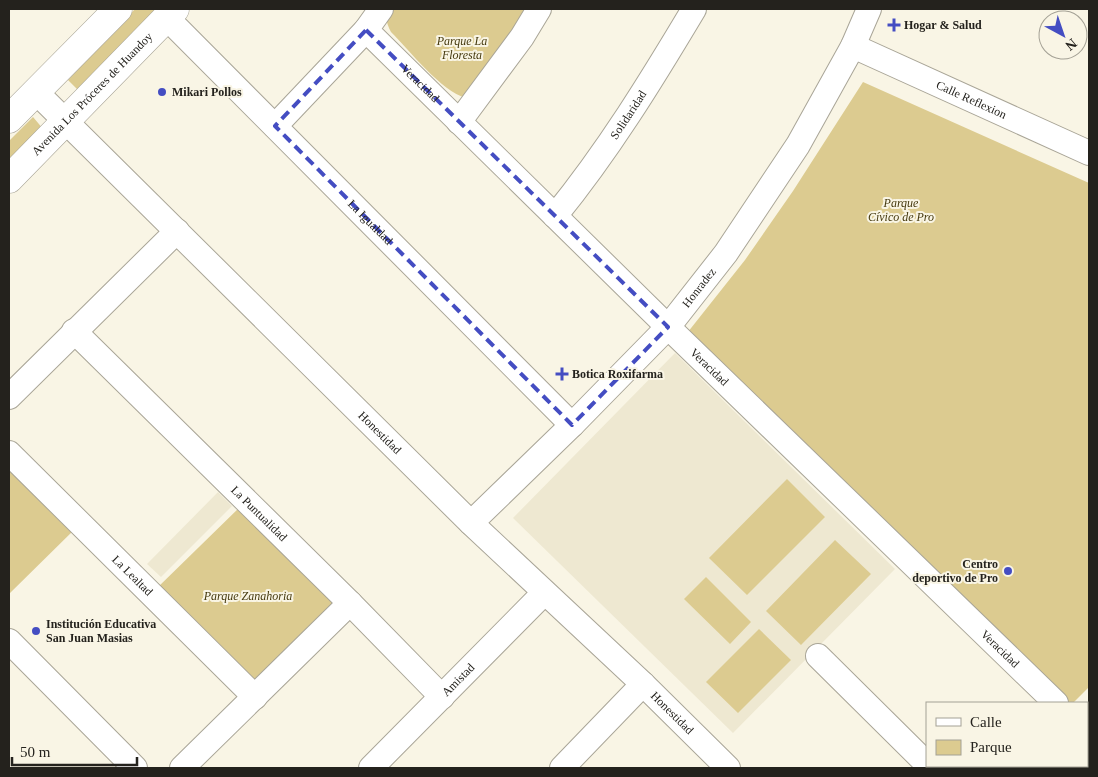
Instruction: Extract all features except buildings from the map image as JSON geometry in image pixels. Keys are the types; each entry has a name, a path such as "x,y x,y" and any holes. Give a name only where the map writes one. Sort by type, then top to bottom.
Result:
{"main road":[{"path":"9,119 118,9"},
{"name":"Avenida Los Próceres de Huandoy","path":"9,179 171,13"}],"street":[{"path":"275,126 366,30 381,9"},
{"path":"459,122 522,37 539,9"},
{"name":"Solidaridad","path":"555,216 588,176 625,123 694,9"},
{"name":"Honradez","path":"471,523 572,425 668,327 730,248 798,145 854,46 869,9"},
{"name":"La Igualdad","path":"171,13 275,126 572,425"},
{"name":"Veracidad","path":"366,30 668,327 1055,702"},
{"name":"Calle Reflexion","path":"854,46 1089,153"},
{"name":"Honestidad","path":"36,92 471,523 643,684 728,768"},
{"path":"9,397 177,231"},
{"name":"La Puntualidad","path":"74,331 350,603 442,697"},
{"name":"La Lealtad","path":"9,454 255,697"},
{"name":"Amistad","path":"371,768 544,593"},
{"path":"182,768 350,603"},
{"path":"9,641 135,768"},
{"path":"818,656 926,763"},
{"path":"562,768 643,684"}],"highlighted area":[{"path":"366,30 668,327 572,425 275,126"}],"shaded area":[{"path":"675,353 895,569 733,733 513,518"},
{"path":"218,492 232,506 161,577 147,564"}],"green space":[{"path":"135,9 163,9 81,93 68,80"},
{"name":"Parque La Floresta","path":"389,9 537,9 466,98 456,94 436,79 391,32 387,20"},
{"name":"Parque Cívico de Pro","path":"863,82 1089,183 1089,687 1074,702 1067,702 680,342 745,260 793,191"},
{"path":"33,117 44,130 9,166 9,141"},
{"path":"9,461 77,527 9,594"},
{"path":"787,479 825,517 747,595 709,558"},
{"name":"Parque Zanahoria","path":"242,505 341,603 255,689 155,590"},
{"path":"835,540 871,574 801,645 766,611"},
{"path":"706,577 751,622 730,644 684,599"},
{"path":"759,629 791,660 738,713 706,682"}],"place":[{"name":"Hogar & Salud","path":"894,25"},
{"name":"Mikari Pollos","path":"162,92"},
{"name":"Botica Roxifarma","path":"562,374"},
{"name":"Centro deportivo de Pro","path":"1008,571"},
{"name":"Institución Educativa San Juan Masias","path":"36,631"}]}
